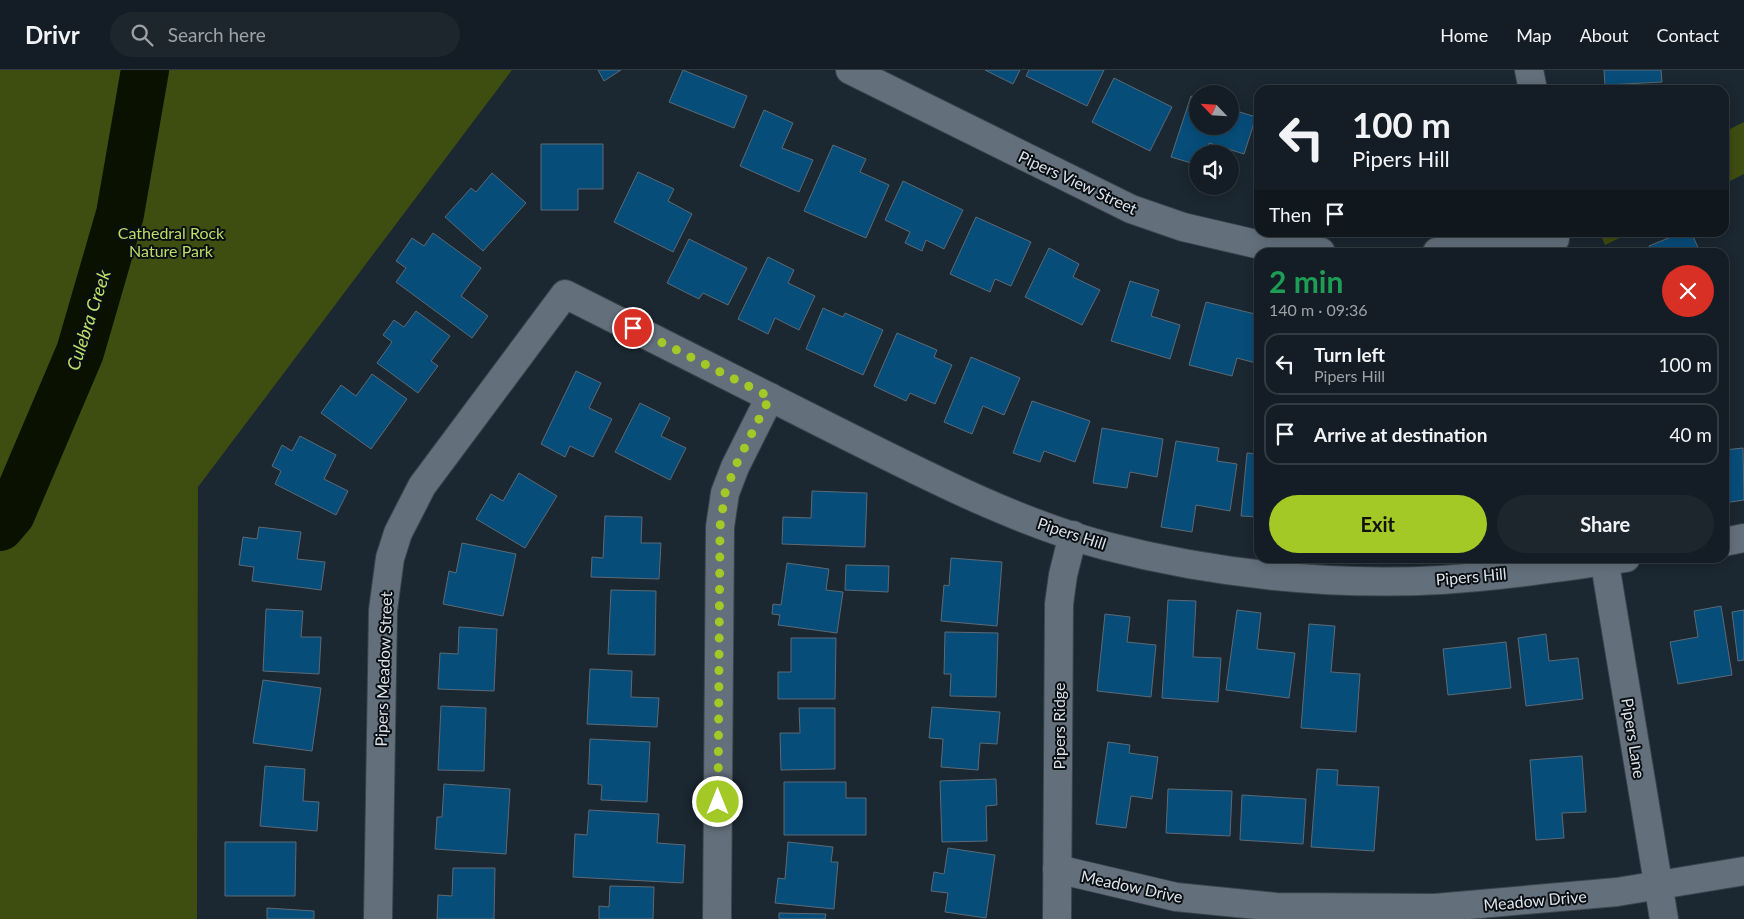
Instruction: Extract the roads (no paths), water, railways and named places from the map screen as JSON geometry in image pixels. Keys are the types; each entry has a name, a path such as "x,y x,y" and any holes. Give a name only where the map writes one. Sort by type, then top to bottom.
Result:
{"street":[{"name":"Pipers View Street","path":"850,70 1131,209 1183,227 1256,244 1288,248"},
{"path":"1530,70 1532,85"},
{"path":"1480,248 1556,241"},
{"name":"Pipers Hill","path":"565,294 770,397 1004,510 1106,546 1216,569 1328,580 1441,580 1536,571 1587,563"},
{"name":"Pipers Meadow Street","path":"378,919 383,610 390,558 398,533 422,486 565,294"},
{"path":"717,919 720,527 725,493 731,476 770,397"},
{"name":"Pipers Ridge","path":"1057,919 1060,604 1063,575 1073,535"},
{"path":"1729,541 1744,538"},
{"name":"Pipers Lane","path":"1613,563 1664,919"},
{"name":"Meadow Drive","path":"1057,869 1176,897 1276,907 1435,908 1617,892 1744,871"}],"waterway":[{"name":"Culebra Creek","path":"0,527 11,514 80,352 120,214 145,70"}],"park label":[{"name":"Cathedral Rock Nature Park","path":"171,241"}]}
